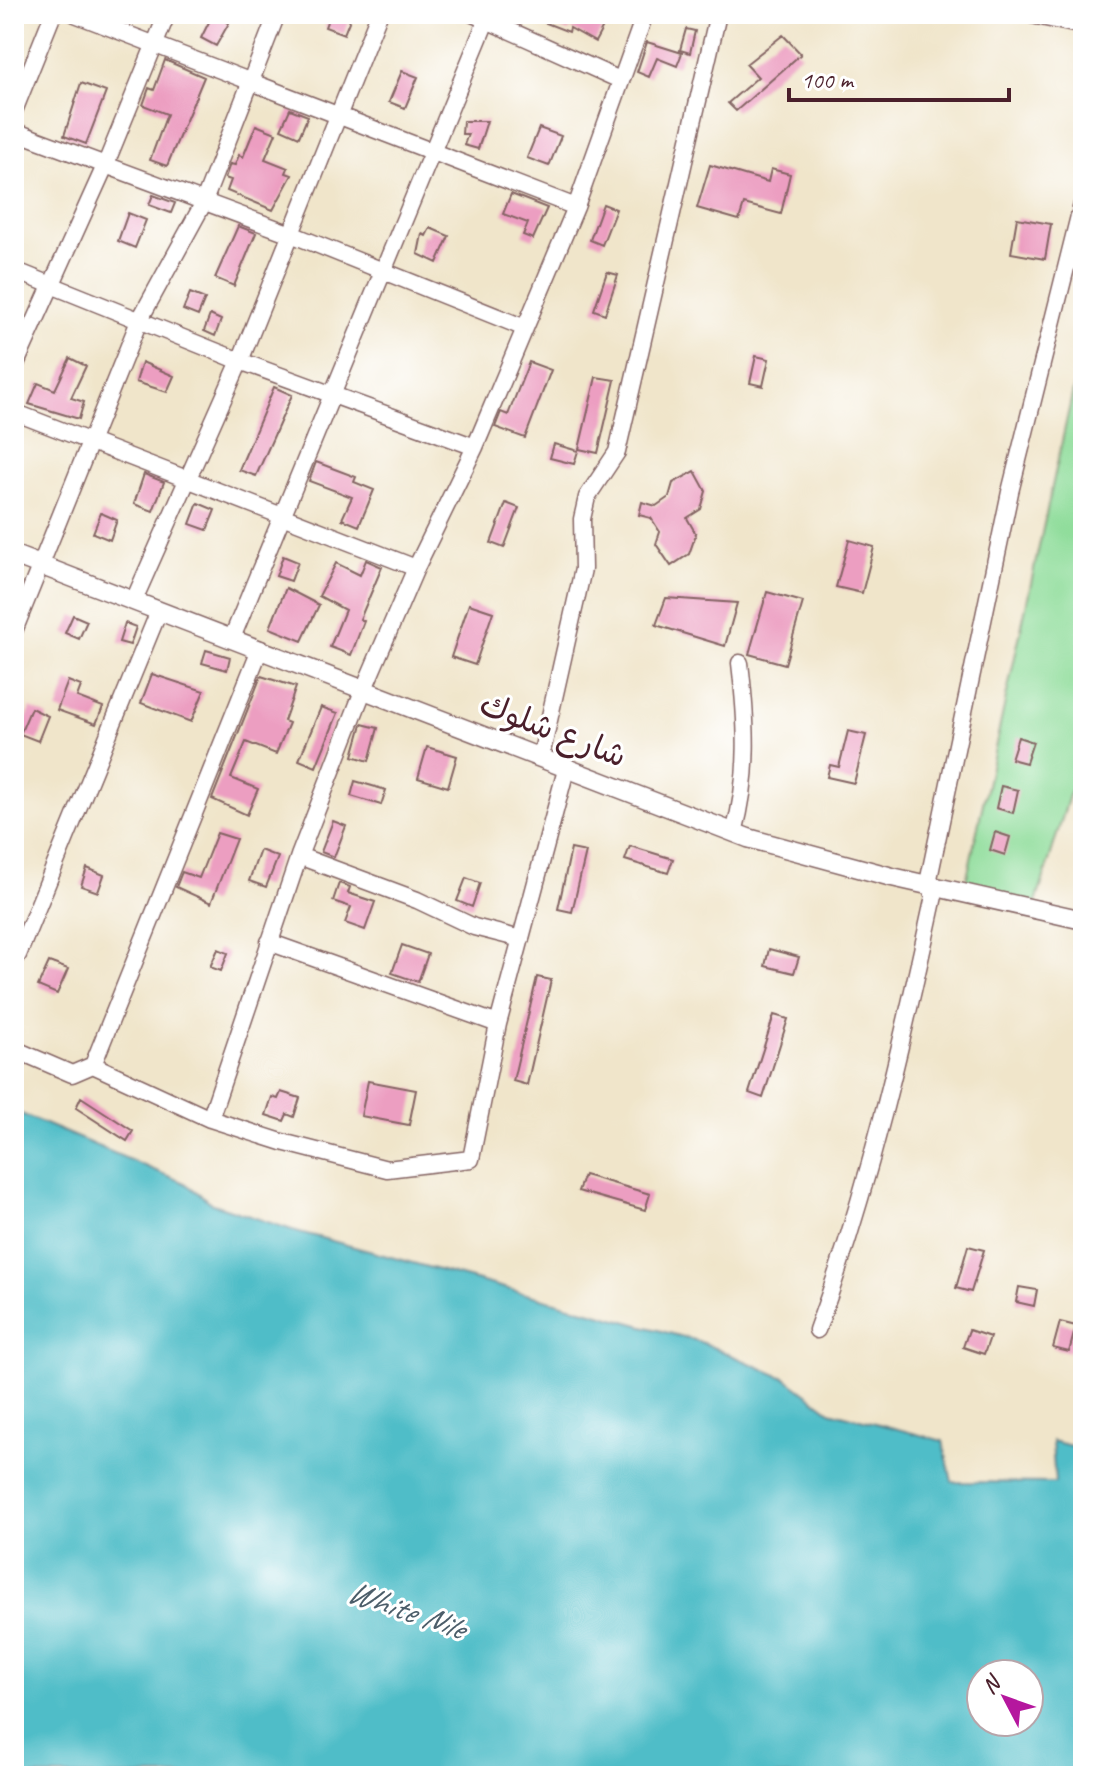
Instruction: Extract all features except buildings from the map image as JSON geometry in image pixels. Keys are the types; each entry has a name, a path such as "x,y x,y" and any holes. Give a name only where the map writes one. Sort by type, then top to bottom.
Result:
{"street":[{"path":"14,111 53,14"},
{"path":"75,14 576,207"},
{"path":"14,368 105,166 167,14"},
{"path":"14,631 139,321 203,204 277,14"},
{"path":"134,600 240,361 379,14"},
{"path":"210,1119 299,856 363,691 416,568 475,447 576,207 645,14"},
{"path":"541,756 583,569 582,519 587,497 617,452 718,14"},
{"path":"1027,14 1083,26"},
{"path":"232,638 433,151 483,16 620,80"},
{"path":"14,131 203,204 291,234 525,328"},
{"path":"817,1330 850,1238 901,1049 934,896 928,883 1010,492 1083,200"},
{"path":"14,270 240,361 475,447"},
{"path":"14,412 416,568"},
{"name":"شارع شلوك","path":"14,555 734,833 892,877 1083,920"},
{"path":"18,955 159,611"},
{"path":"14,1049 72,1074 93,1065 260,649"},
{"path":"734,833 745,791 744,703 740,663"},
{"path":"93,1065 210,1119 282,1142 387,1169 471,1159 498,1024 567,766"},
{"path":"299,856 417,900 474,927 521,939"},
{"path":"269,942 498,1024"}],"green space":[{"path":"1083,345 1083,750 1036,903 965,886"}],"water":[{"name":"White Nile","path":"14,1111 185,1183 213,1204 292,1230 698,1341 787,1379 830,1411 943,1441 952,1482 1055,1483 1052,1441 1083,1449 1083,1776 14,1776"}]}
